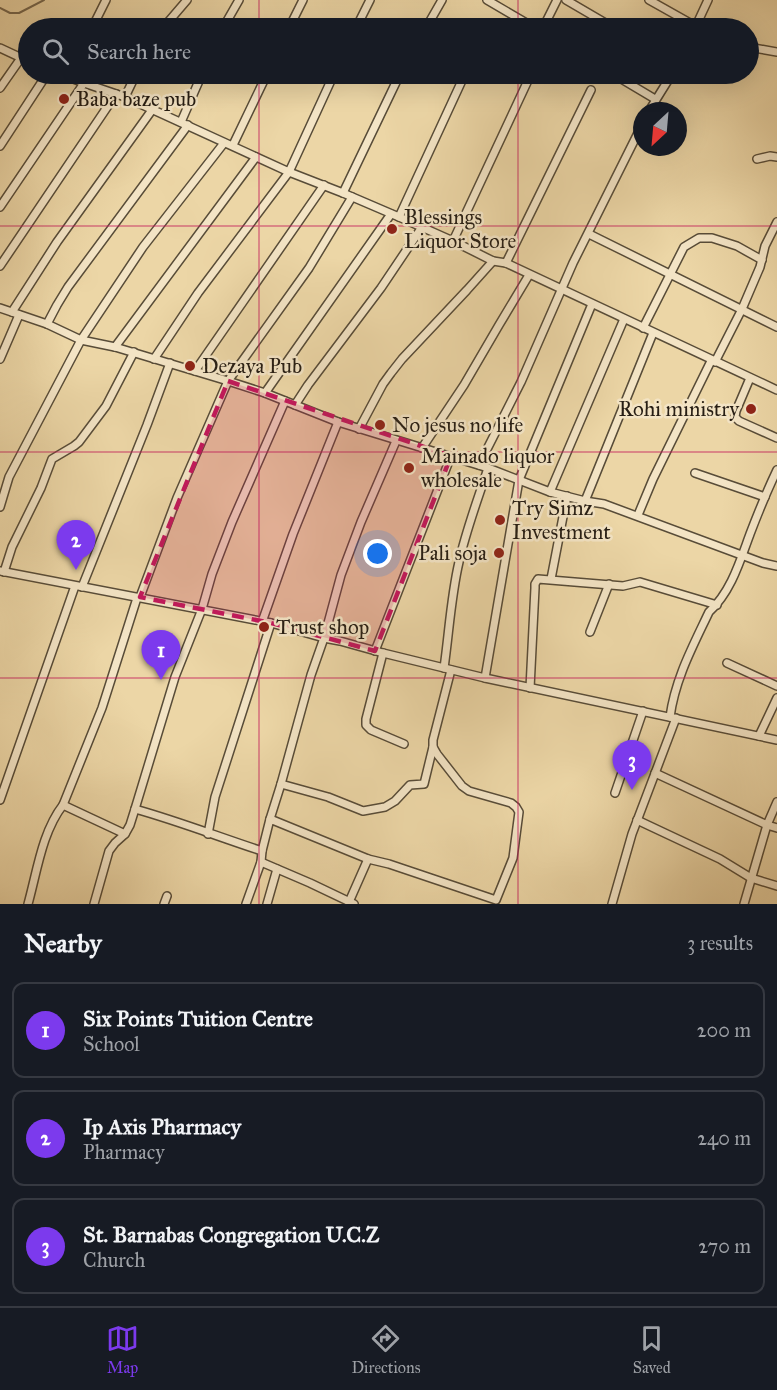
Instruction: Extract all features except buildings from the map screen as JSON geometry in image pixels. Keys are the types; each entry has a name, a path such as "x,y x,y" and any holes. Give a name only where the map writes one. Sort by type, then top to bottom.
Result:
{"street":[{"path":"97,18 106,0"},
{"path":"172,18 187,0"},
{"path":"229,18 239,0"},
{"path":"294,18 303,0"},
{"path":"361,18 370,0"},
{"path":"432,18 442,0"},
{"path":"487,0 518,18"},
{"path":"548,18 557,0"},
{"path":"566,0 597,18"},
{"path":"649,0 680,18"},
{"path":"701,18 708,0"},
{"path":"0,48 18,57"},
{"path":"759,48 777,52"},
{"path":"0,88 18,68"},
{"path":"0,146 40,84"},
{"path":"0,207 83,84"},
{"path":"87,84 125,97 289,172 422,227 493,261 506,263 777,390"},
{"path":"125,97 131,84"},
{"path":"47,324 68,287 184,124 198,84"},
{"path":"233,145 262,84"},
{"path":"154,358 198,293 289,172 329,84"},
{"path":"343,193 395,84"},
{"path":"265,393 395,215 460,84"},
{"path":"453,241 526,84"},
{"path":"630,84 655,99"},
{"path":"654,102 665,84"},
{"path":"506,263 591,90"},
{"path":"0,266 116,94"},
{"path":"0,359 16,313 57,242 152,110"},
{"path":"0,507 12,471 81,340 143,248 224,142"},
{"path":"479,465 521,382 573,263 633,144"},
{"path":"115,347 256,157"},
{"path":"757,159 777,157"},
{"path":"195,371 324,185"},
{"path":"28,904 46,841 102,708 138,597 177,498 228,381 309,268 352,197"},
{"path":"638,516 653,479 742,309 762,260 765,246 777,222"},
{"path":"295,405 381,288 422,227"},
{"path":"589,234 777,327"},
{"path":"643,328 684,247 699,238 712,238 737,246 762,260"},
{"path":"359,429 391,373 493,261"},
{"path":"422,448 464,385 530,275"},
{"path":"485,678 519,480 592,304"},
{"path":"0,308 47,324 81,340 134,352 265,393 338,422 479,465 550,492 604,504 763,563 777,566"},
{"path":"550,492 624,320"},
{"path":"585,501 653,333"},
{"path":"134,352 106,406 79,442 52,459 2,571 271,623 485,678 777,740"},
{"path":"0,800 78,586 147,425 170,363"},
{"path":"750,378 735,417 777,438"},
{"path":"94,904 109,851 125,834 135,809 175,677 202,609 212,574 285,401"},
{"path":"262,622 293,534 338,422"},
{"path":"246,904 261,862 270,819 341,574 396,441"},
{"path":"404,744 371,730 366,725 366,719 379,652 451,456"},
{"path":"281,784 328,797 363,811 385,807 395,801 410,784 424,784 448,669 459,561 488,468"},
{"path":"612,904 637,820 673,717 673,698 679,677 709,612 730,584 777,470"},
{"path":"695,473 765,497"},
{"path":"551,579 567,496"},
{"path":"530,688 535,584 538,579 623,586 640,582 717,604"},
{"path":"591,632 609,584"},
{"path":"208,834 215,797 271,623"},
{"path":"727,663 777,686"},
{"path":"759,736 777,698"},
{"path":"615,793 643,711"},
{"path":"270,819 368,859 389,864 496,902 513,858 519,812 511,803 469,791 462,786 433,747"},
{"path":"655,773 777,828"},
{"path":"744,904 767,825 777,802"},
{"path":"63,805 125,834"},
{"path":"135,809 262,851"},
{"path":"637,820 720,859 751,878 777,886"},
{"path":"261,862 351,903 368,859"},
{"path":"267,904 277,869"},
{"path":"164,904 167,896"}],"highlighted area":[{"path":"228,381 451,456 375,651 271,623 140,597"}],"waterway":[{"path":"0,8 10,13 19,13 44,0"}],"place":[{"name":"Baba baze pub","path":"64,99"},
{"name":"Blessings Liquor Store","path":"392,229"},
{"name":"Dezaya Pub","path":"190,366"},
{"name":"Rohi ministry","path":"751,409"},
{"name":"No jesus no life","path":"380,425"},
{"name":"Mainado liquor wholesale","path":"409,468"},
{"name":"Try Simz Investment","path":"500,520"},
{"name":"Pali soja","path":"499,553"},
{"name":"Ip Axis Pharmacy","path":"76,570"},
{"name":"Trust shop","path":"264,627"},
{"name":"Six Points Tuition Centre","path":"161,680"},
{"name":"St. Barnabas Congregation U.C.Z","path":"632,790"}]}
